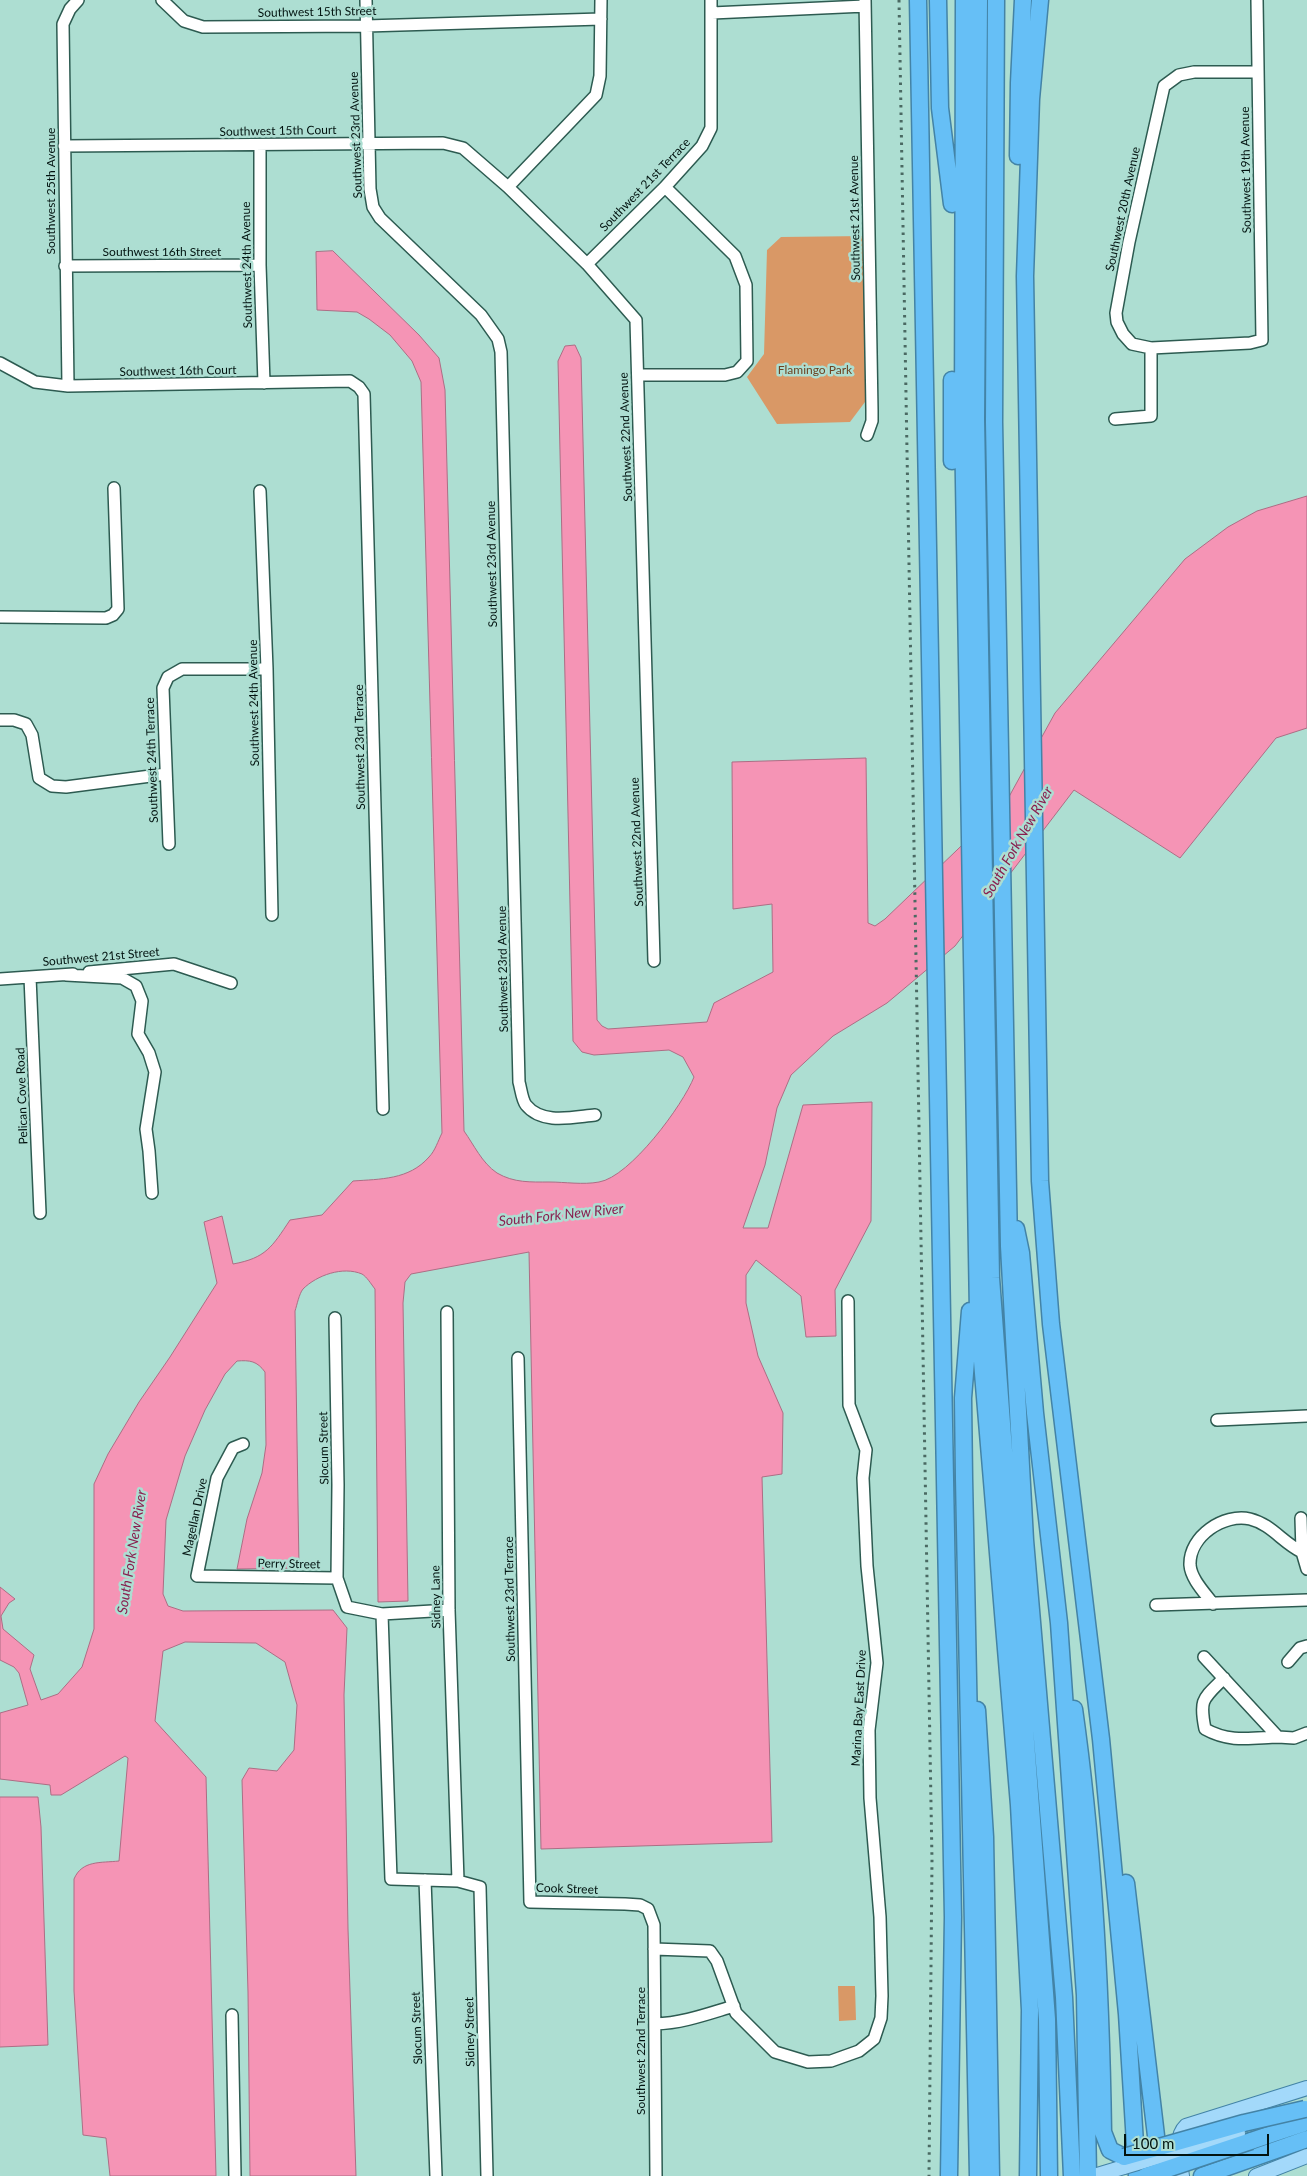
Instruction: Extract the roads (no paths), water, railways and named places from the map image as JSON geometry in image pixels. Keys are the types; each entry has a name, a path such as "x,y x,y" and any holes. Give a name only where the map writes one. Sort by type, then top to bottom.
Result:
{"highway":[{"path":"918,0 953,1926 949,2176"},
{"path":"938,0 940,108 952,204"},
{"path":"957,0 952,204 979,1279 1047,2019 1049,2176"},
{"path":"957,423 964,0"},
{"path":"992,0 994,422 1008,1195 1022,1253 1017,1279 1029,1591 1062,1971 1072,2176"},
{"path":"992,0 976,419 983,865 979,1322 1019,1805 1030,2010 1028,2176"},
{"path":"1023,0 1018,148 1019,217 1025,276"},
{"path":"1040,0 1031,99 1025,276 1039,1147 1049,1308 1102,1739 1127,2014 1128,2167"},
{"path":"978,2176 963,1398 970,1306 979,1279"},
{"path":"1017,1279 1035,1412 1059,1623 1068,1778 1086,2015 1088,2176"},
{"path":"970,1306 1013,1866 1019,2019 1020,2176"},
{"path":"965,1578 983,1790 989,1972 991,2176"},
{"path":"1059,1623 1072,1693 1089,1827 1099,1972 1104,2136 1110,2150 1128,2167"},
{"path":"1102,1739 1115,1788 1160,2176"},
{"path":"1128,2167 1244,2123 1306,2113"},
{"path":"1146,2176 1251,2141 1306,2113"},
{"path":"1202,2176 1307,2139"}],"main road":[{"path":"1182,2176 1180,2138 1182,2130 1186,2126 1307,2088"},
{"path":"1256,2176 1307,2156"},
{"path":"1278,2176 1307,2165"},
{"path":"1094,2176 1128,2167"}],"street":[{"name":"Southwest 25th Avenue","path":"68,386 63,24 70,9 78,0"},
{"name":"Southwest 15th Street","path":"162,0 184,21 203,27 366,26 601,19"},
{"name":"Southwest 23rd Avenue","path":"366,0 370,189 373,207 380,218 481,315 498,339 501,352 519,1082 525,1104 536,1114 556,1118 595,1115"},
{"path":"508,187 596,95 600,76 601,0"},
{"name":"Southwest 21st Terrace","path":"587,264 665,187 702,146 710,128 712,0"},
{"name":"Southwest 19th Avenue","path":"1151,348 1250,343 1262,340 1257,0"},
{"path":"712,13 865,3"},
{"name":"Southwest 21st Avenue","path":"865,3 872,410 872,421 867,435"},
{"name":"Southwest 20th Avenue","path":"1151,348 1132,344 1123,334 1116,313 1129,242 1164,86 1179,74 1194,72 1258,72"},
{"name":"Southwest 15th Court","path":"64,146 443,143 463,148 508,187"},
{"name":"Southwest 24th Avenue","path":"260,145 260,265 264,383"},
{"name":"Southwest 22nd Avenue","path":"508,187 587,264 636,320 654,960"},
{"path":"638,374 725,374 737,372 747,361 746,285 735,256 665,187"},
{"name":"Southwest 16th Street","path":"65,266 260,265"},
{"path":"1115,419 1152,416 1151,348"},
{"name":"Southwest 16th Court","path":"0,363 35,382 68,386 350,381 359,387"},
{"name":"Southwest 23rd Terrace","path":"359,387 364,394 383,1109"},
{"path":"0,617 106,618 114,615 118,609 114,488"},
{"name":"Southwest 24th Avenue","path":"260,491 267,668 272,915"},
{"name":"Southwest 24th Terrace","path":"169,844 163,688 168,677 182,670 267,668"},
{"path":"0,720 14,720 26,724 32,735 39,778 52,786 66,787 166,774"},
{"name":"Southwest 21st Street","path":"0,979 66,975 126,967 174,964 231,983"},
{"path":"66,975 122,978 136,986 142,1001 138,1034 149,1053 154,1072 146,1129 150,1151 152,1193"},
{"name":"Pelican Cove Road","path":"30,977 40,1213"},
{"name":"Marina Bay East Drive","path":"660,1949 710,1951 717,1961 736,2013 775,2052 808,2062 831,2061 859,2051 874,2038 881,2018 880,1917 870,1798 869,1730 877,1663 867,1566 863,1478 866,1450 849,1405 848,1301"},
{"name":"Sidney Lane","path":"447,1312 450,1610 458,1881"},
{"name":"Slocum Street","path":"335,1318 338,1485 337,1578"},
{"name":"Southwest 23rd Terrace","path":"518,1358 529,1840"},
{"path":"1217,1420 1307,1416"},
{"name":"Magellan Drive","path":"197,1576 217,1478 233,1448 243,1444"},
{"path":"1214,1604 1197,1582 1190,1566 1191,1552 1215,1524 1226,1519 1238,1518 1264,1524 1290,1546 1302,1552"},
{"path":"1301,1518 1302,1552 1307,1570"},
{"name":"Perry Street","path":"197,1576 337,1578 347,1607 382,1614 450,1610"},
{"path":"1156,1605 1307,1600"},
{"path":"382,1614 392,1879 458,1881"},
{"path":"1288,1662 1300,1648 1307,1646"},
{"path":"1204,1657 1278,1737"},
{"path":"1224,1678 1204,1698 1201,1711 1205,1729 1217,1736 1231,1739 1294,1738 1307,1733"},
{"name":"Cook Street","path":"529,1840 530,1902 640,1905 648,1909 654,1925"},
{"name":"Slocum Street","path":"425,1880 436,2176"},
{"name":"Sidney Street","path":"458,1881 480,1887 487,2176"},
{"name":"Southwest 22nd Terrace","path":"654,1925 660,1949 655,2024 656,2176"},
{"path":"655,2024 697,2018 734,2006"},
{"path":"232,2015 235,2176"}],"water":[{"name":"South Fork New River","path":"333,251 419,335 439,358 445,390 464,1131 487,1164 503,1176 523,1181 580,1183 599,1182 612,1177 640,1154 654,1138 679,1105 694,1077 683,1057 669,1050 594,1055 582,1052 573,1041 558,361 565,346 575,345 581,358 597,1020 602,1026 608,1029 707,1022 714,1003 773,972 772,904 733,909 732,762 866,758 868,923 875,926 885,919 1005,804 1055,713 1185,559 1228,527 1257,511 1307,496 1307,728 1276,738 1180,858 1074,790 955,946 887,1003 833,1036 791,1075 777,1108 765,1165 743,1228 768,1228 803,1105 872,1102 871,1221 835,1290 836,1336 806,1337 801,1296 756,1260 746,1275 746,1303 758,1356 783,1413 782,1474 762,1477 772,1842 541,1849 529,1252 411,1274 405,1282 403,1303 408,1601 378,1602 375,1289 366,1277 362,1274 347,1271 323,1276 303,1289 295,1311 299,1568 237,1569 247,1519 262,1473 266,1445 265,1372 256,1363 237,1361 225,1374 205,1410 185,1456 166,1520 163,1594 168,1606 183,1611 333,1610 347,1628 344,1695 348,1929 356,2176 250,2176 248,1992 242,1780 249,1768 277,1771 294,1750 297,1705 285,1662 256,1643 185,1642 163,1651 155,1721 206,1777 216,2176 110,2176 106,2138 83,2135 74,1991 74,1879 77,1873 87,1865 119,1861 128,1758 125,1756 61,1795 51,1795 50,1785 0,1779 0,1713 28,1705 19,1673 14,1667 0,1660 0,1587 15,1599 9,1603 1,1616 3,1629 34,1655 30,1669 41,1700 58,1694 82,1667 94,1629 94,1484 108,1454 139,1402 217,1283 204,1222 222,1216 233,1264 253,1258 261,1255 273,1244 290,1220 322,1215 353,1181 394,1177 421,1165 433,1152 442,1133 421,382 412,361 390,335 369,319 357,312 317,310 316,252"},
{"path":"0,1797 38,1797 41,1827 48,2045 0,2047"}],"railway":[{"path":"899,0 932,1860 929,2176"}],"park label":[{"name":"Flamingo Park","path":"815,370"}]}
